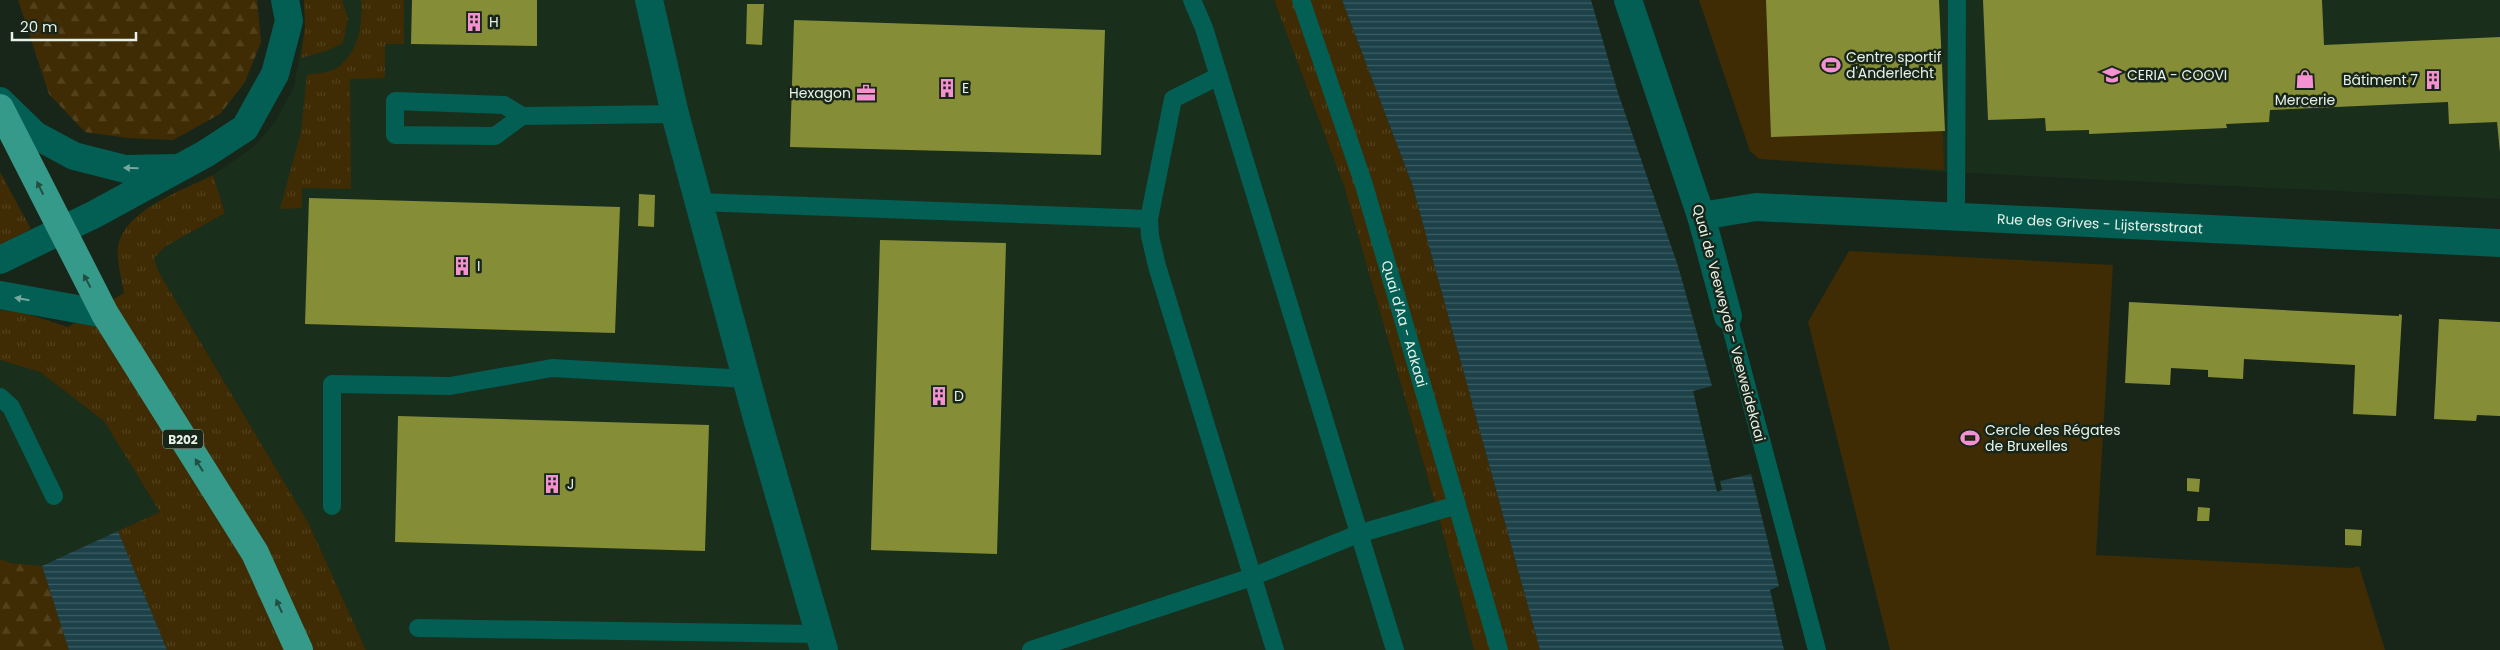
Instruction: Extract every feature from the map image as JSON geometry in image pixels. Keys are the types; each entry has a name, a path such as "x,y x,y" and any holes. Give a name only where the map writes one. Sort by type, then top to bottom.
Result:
{"highway":[{"name":"B202","path":"0,108 61,232 105,314 255,553 298,650"}],"street":[{"path":"0,260 61,232 206,154 245,128 275,74 290,21 285,0"},
{"path":"649,0 675,114 782,510 822,642"},
{"name":"Quai de Veeweyde - Veeweidekaai","path":"1628,0 1701,216 1728,316"},
{"path":"0,101 35,135 74,156 125,169 180,168"},
{"name":"Rue des Grives - Lijstersstraat","path":"1701,216 1756,207 2500,242"},
{"path":"0,295 105,314"}],"lane":[{"path":"1192,0 1204,28 1219,76 1395,650"},
{"name":"Quai d'Aa - Aakaai","path":"1301,0 1364,186 1499,650"},
{"path":"1956,216 1957,0"},
{"path":"1219,76 1172,99 1149,219 1150,236 1157,266 1275,650"},
{"path":"522,116 495,136 395,135 395,101 504,105 522,116 675,114"},
{"path":"699,202 1149,219"},
{"name":"Quai de Veeweyde - Veeweidekaai","path":"1728,316 1816,650"},
{"path":"332,506 332,384 450,386 552,368 747,379"},
{"path":"0,398 11,407 54,496"},
{"path":"1032,650 1252,576 1358,534 1457,505"},
{"path":"418,628 822,642"}],"shaded area":[{"path":"304,0 1274,0 1344,186 1437,510 1474,650 366,650 308,522 158,271 154,258 166,246 225,213 213,175 255,146 275,122 294,87 305,27"},
{"name":"CERIA - COOVI","path":"1699,0 2500,0 2500,199 1944,172 1759,159 1750,151"},
{"path":"0,360 40,372 104,421 161,513 42,566 11,563 0,559"}],"green space":[{"path":"18,0 257,0 261,42 245,82 220,114 173,140 128,138 85,132 49,94"},
{"path":"304,0 342,0 348,18 343,43 329,50 301,58 305,27"},
{"path":"361,0 404,0 404,44 385,44 385,78 350,79 351,189 302,188 302,208 280,209 301,132 307,75 334,70 350,54 355,46 360,28"},
{"path":"1274,0 1342,0 1412,184 1540,650 1474,650 1437,510 1344,186"},
{"name":"Centre sportif d'Anderlecht","path":"1699,0 1939,0 1944,170 1759,159 1750,151"},
{"path":"0,172 31,229 0,245"},
{"path":"213,175 225,213 166,246 154,258 158,271 308,522 366,650 167,650 118,531 160,512 104,421 40,372 0,360 0,310 21,312 68,327 124,293 118,263 118,247 123,234 131,222 156,203"},
{"name":"Cercle des Régates de Bruxelles","path":"1849,251 2113,265 2096,555 2352,568 2359,566 2385,650 1890,650 1808,322"},
{"path":"0,559 11,563 42,566 69,650 0,650"}],"water":[{"path":"1342,0 1591,0 1618,93 1678,266 1712,386 1693,391 1717,492 1722,490 1720,481 1751,474 1779,586 1770,590 1784,650 1540,650 1412,184"},
{"path":"118,531 167,650 69,650 42,566"}],"building":[{"name":"H","path":"412,0 537,0 537,46 411,44"},
{"name":"Centre sportif d'Anderlecht","path":"1766,0 1939,0 1945,131 1771,137"},
{"path":"1983,0 2322,0 2324,45 2500,37 2500,152 2497,122 2449,124 2448,102 2270,110 2269,122 2226,124 2227,128 2089,134 2089,130 2046,131 2045,118 1988,120"},
{"path":"747,4 764,4 762,45 746,44"},
{"name":"E","path":"794,20 1105,30 1101,155 790,147"},
{"path":"639,194 655,195 654,227 638,226"},
{"name":"I","path":"309,198 620,207 615,333 305,324"},
{"name":"D","path":"880,240 1006,243 997,554 871,550"},
{"path":"2129,302 2402,315 2396,416 2353,414 2355,365 2244,359 2243,379 2208,377 2208,370 2171,368 2170,385 2125,383"},
{"path":"2439,319 2500,322 2500,416 2477,415 2476,421 2434,419"},
{"name":"J","path":"398,416 709,425 705,551 395,542"},
{"path":"2187,478 2200,479 2199,492 2187,491"},
{"path":"2198,507 2210,508 2209,521 2197,521"},
{"path":"2345,529 2362,530 2361,546 2345,545"}],"place":[{"name":"H","path":"474,22"},
{"name":"Centre sportif d'Anderlecht","path":"1831,65"},
{"name":"CERIA - COOVI","path":"2112,75"},
{"name":"Mercerie","path":"2305,79"},
{"name":"Bâtiment 7","path":"2433,80"},
{"name":"E","path":"947,88"},
{"name":"Hexagon","path":"866,93"},
{"name":"I","path":"462,266"},
{"name":"D","path":"939,396"},
{"name":"Cercle des Régates de Bruxelles","path":"1970,438"},
{"name":"J","path":"552,484"}]}
